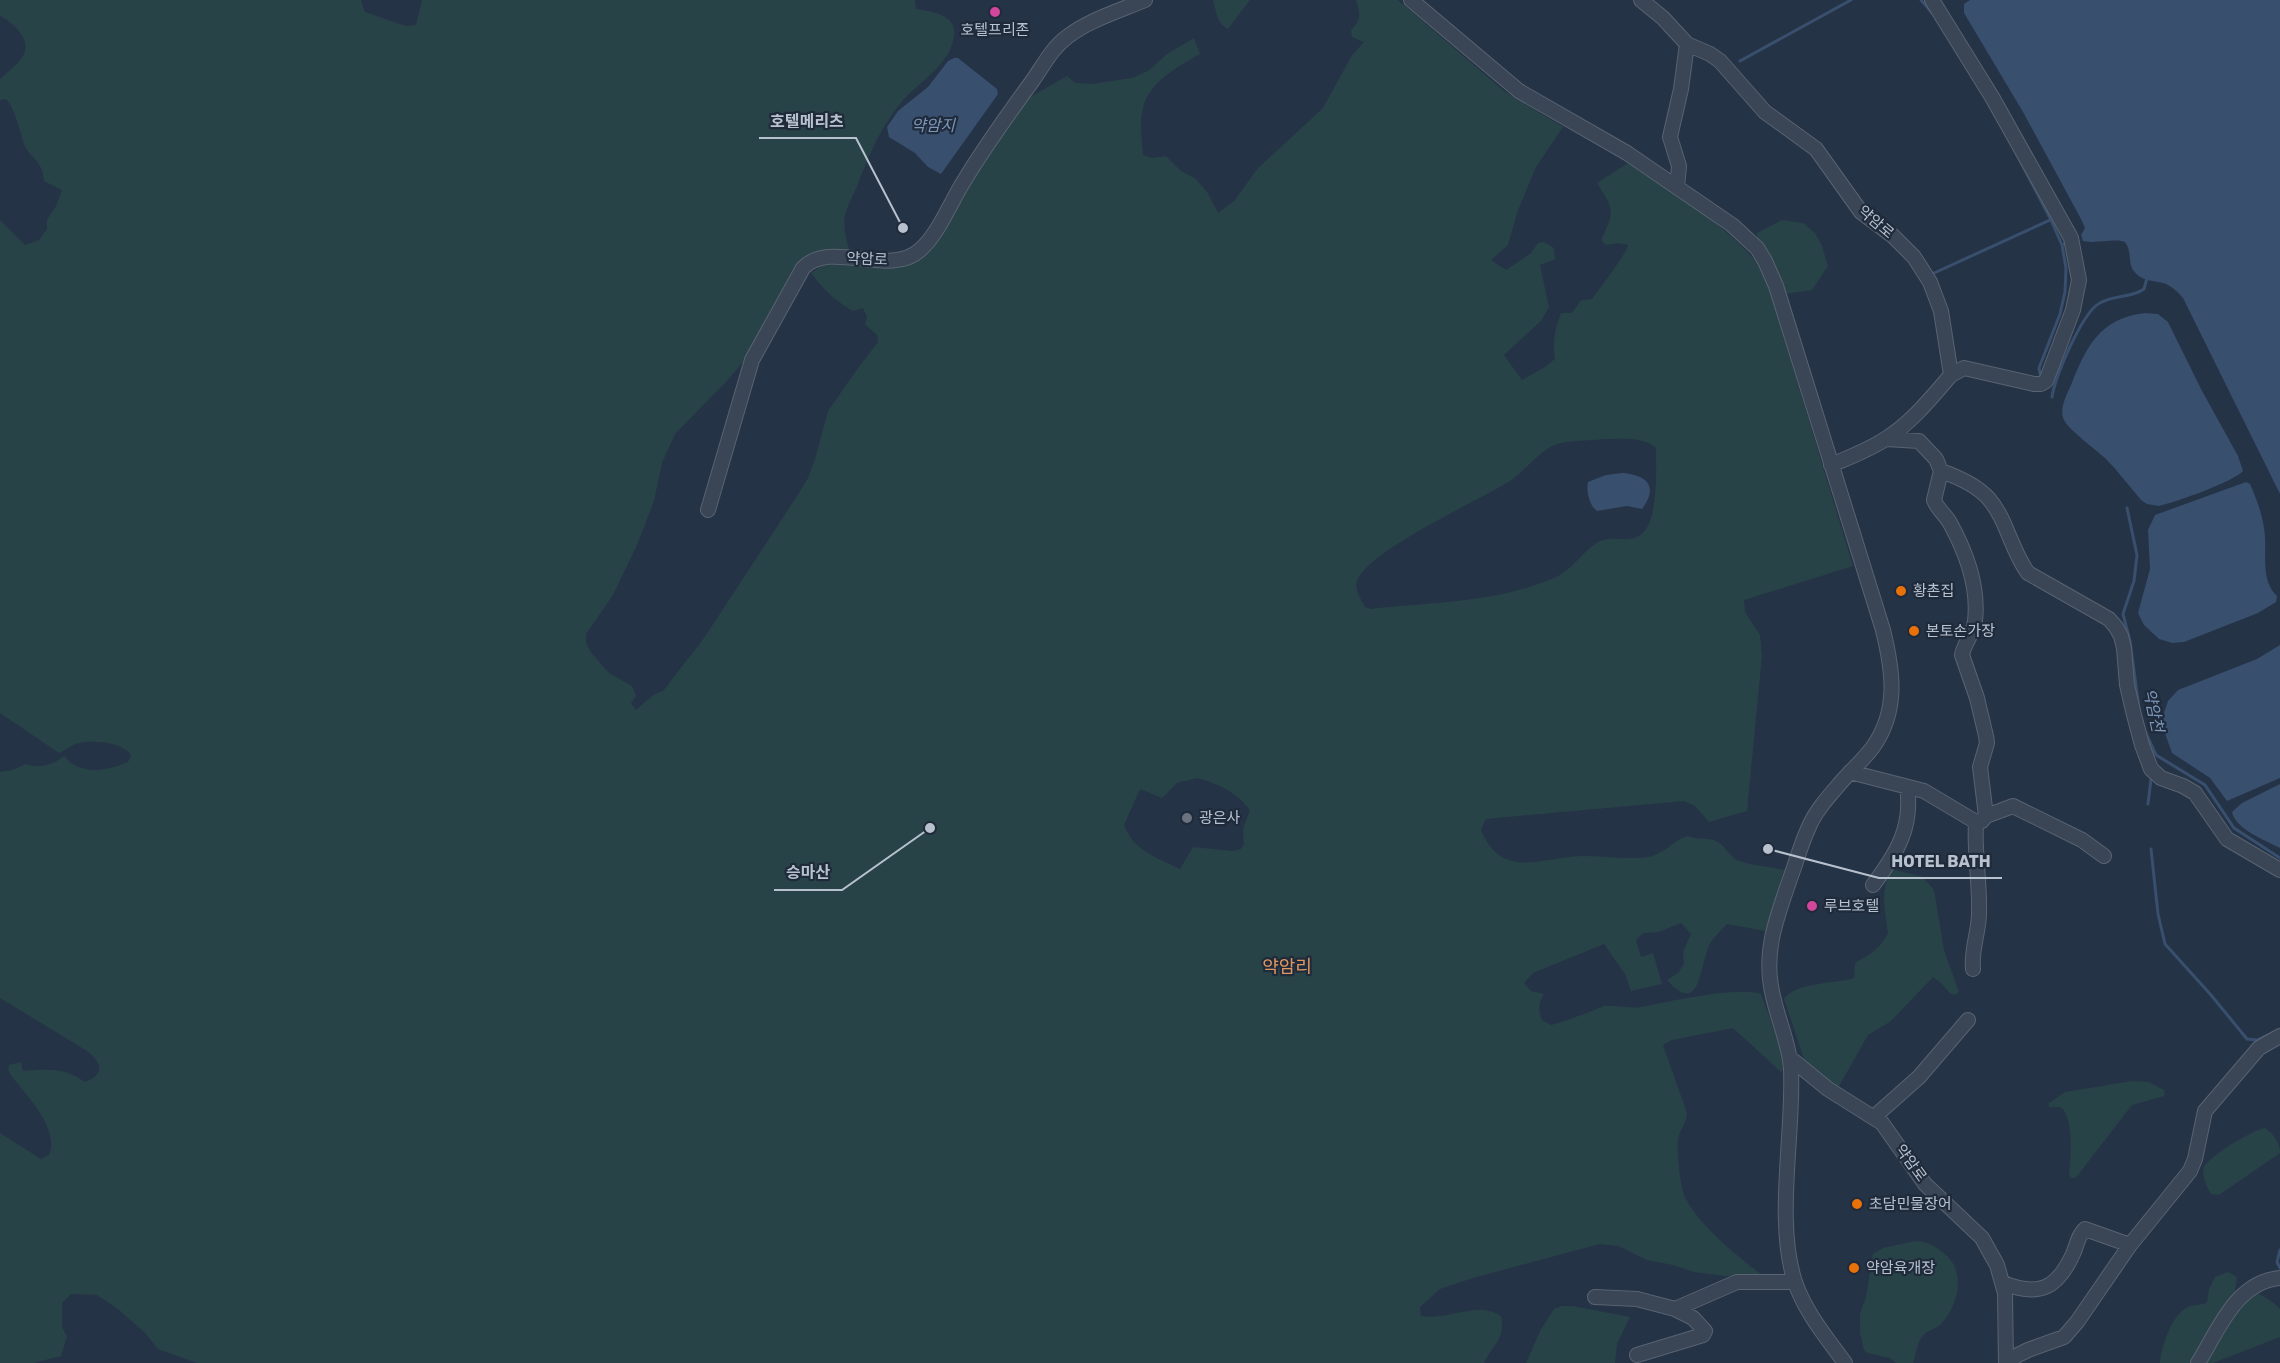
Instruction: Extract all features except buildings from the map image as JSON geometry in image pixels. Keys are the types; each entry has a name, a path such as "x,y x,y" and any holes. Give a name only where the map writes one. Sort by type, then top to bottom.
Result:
{"street":[{"name":"약암로","path":"708,510 752,360 803,268 808,263 826,258 900,260 915,254 935,229 988,141 1060,43 1077,30 1145,0"},
{"path":"1411,0 1518,91 1627,153 1732,225 1749,239 1765,261 1776,286 1882,630 1893,676 1891,706 1873,746 1824,802 1808,827 1772,934 1769,964 1770,983 1790,1058 1787,1222 1789,1252 1795,1282 1808,1311 1845,1363"},
{"name":"약암로","path":"1641,0 1663,18 1687,44 1720,61 1765,112 1816,149 1861,212 1893,236 1914,258 1930,282 1941,311 1950,375"},
{"path":"1831,465 1886,439 1925,405 1950,375 1964,368 2034,384 2046,381 2073,310 2079,280 2071,238 1992,96 1932,0"},
{"path":"1677,188 1679,166 1670,137 1682,89 1687,44"},
{"path":"1886,439 1919,441 1936,459 1941,471 1934,500 1962,546 1974,591 1975,622 1962,655 1977,698 1987,743 1980,767 1981,819 1975,855 1979,915 1972,954 1973,969"},
{"path":"1941,471 1958,477 1988,497 2021,564 2028,573 2109,619 2116,627 2124,648 2127,685 2142,745 2155,774 2195,793 2227,839 2280,870"},
{"path":"1850,772 1923,791 1981,819 2013,806 2082,840 2104,856"},
{"path":"1874,885 1895,852 1907,825 1909,802 1907,787"},
{"path":"1874,1117 1919,1077 1968,1020"},
{"path":"2006,1362 2028,1350 2064,1337 2074,1327 2130,1245 2190,1171 2195,1159 2202,1117 2212,1100 2259,1048 2280,1036"},
{"name":"약암로","path":"1790,1058 1828,1089 1874,1117 1886,1128 1925,1184 1982,1238 1997,1265 2003,1283 2007,1312 2006,1362"},
{"path":"2003,1283 2029,1291 2042,1290 2051,1285 2073,1255 2081,1232 2085,1229 2130,1245"},
{"path":"2198,1363 2235,1301 2258,1284 2268,1279 2280,1278"},
{"path":"1675,1309 1737,1282 1795,1282"},
{"path":"1595,1297 1637,1299 1675,1309 1702,1326 1705,1331 1703,1335 1637,1355"}],"green space":[{"path":"0,0 361,0 365,12 406,26 416,25 422,0 915,0 916,9 934,12 948,19 954,30 950,50 934,71 906,98 886,124 874,145 848,205 844,224 850,251 815,255 797,267 744,361 675,434 662,463 654,501 637,545 613,595 586,634 586,642 590,651 609,673 632,686 636,696 631,703 636,710 653,695 663,691 704,638 808,478 828,411 878,342 877,335 865,324 867,317 863,308 853,311 847,307 830,294 811,273 822,266 845,263 904,265 920,259 931,250 988,154 1025,100 1067,76 1075,83 1092,84 1132,78 1148,71 1167,54 1194,38 1200,54 1166,76 1151,90 1146,99 1141,119 1143,155 1152,158 1166,156 1181,171 1196,179 1207,192 1218,213 1234,201 1258,168 1323,108 1352,55 1364,42 1352,37 1351,30 1359,16 1356,0 1398,0 1504,91 1563,127 1536,167 1518,210 1508,245 1491,260 1506,270 1531,253 1538,243 1544,242 1554,248 1555,259 1540,265 1549,307 1541,321 1504,355 1522,380 1555,359 1555,336 1561,313 1572,313 1581,300 1592,299 1627,249 1628,245 1618,243 1606,245 1601,240 1609,223 1611,211 1597,183 1628,163 1694,207 1741,245 1756,261 1766,279 1853,566 1744,600 1745,612 1760,635 1762,656 1747,811 1709,822 1695,806 1684,801 1486,819 1481,830 1490,846 1500,856 1512,861 1538,862 1582,856 1648,857 1660,853 1688,836 1716,841 1734,858 1742,862 1784,870 1766,931 1727,924 1710,943 1700,977 1692,992 1686,994 1667,980 1678,973 1684,964 1683,952 1691,934 1681,923 1659,932 1643,933 1636,940 1641,957 1653,953 1662,984 1631,991 1625,974 1604,944 1533,973 1524,983 1531,991 1544,994 1539,1007 1540,1013 1542,1020 1551,1025 1604,1006 1637,1007 1720,993 1761,994 1779,1043 1783,1070 1781,1072 1733,1028 1672,1040 1663,1045 1687,1113 1678,1146 1681,1179 1686,1199 1710,1230 1762,1277 1694,1272 1647,1260 1618,1246 1600,1244 1440,1289 1420,1307 1421,1316 1431,1317 1482,1310 1501,1316 1502,1331 1484,1363 197,1363 158,1349 145,1333 118,1309 97,1295 71,1294 62,1303 62,1327 67,1336 61,1356 33,1363 0,1363 0,1133 41,1159 49,1155 51,1145 46,1124 12,1077 8,1070 9,1065 21,1062 23,1071 63,1071 85,1082 99,1072 99,1068 96,1059 87,1051 0,998 0,772 26,764 46,765 64,756 78,767 86,769 112,768 128,762 131,756 128,751 115,745 98,742 76,744 59,753 0,713 0,220 25,245 39,240 47,229 47,220 62,190 44,181 39,164 24,144 12,108 6,99 0,100 0,79 20,61 24,54 25,42 19,31 0,16","holes":["1603,439 1638,440 1656,448 1656,490 1653,512 1646,529 1641,534 1630,539 1600,541 1554,578 1510,592 1441,603 1371,609 1365,607 1356,584 1365,569 1381,555 1426,527 1510,481 1551,447 1568,442","1197,778 1226,789 1250,810 1243,829 1244,844 1241,849 1233,851 1193,847 1180,869 1140,847 1133,841 1124,825 1140,789 1162,798 1177,783"]},
{"path":"1213,0 1250,0 1228,29 1219,21"},
{"path":"1782,220 1803,223 1815,233 1822,246 1828,266 1812,290 1784,294 1758,241 1757,233"},
{"path":"1891,871 1923,877 1934,890 1944,950 1959,992 1955,995 1951,994 1933,977 1891,1021 1868,1035 1838,1088 1808,1065 1804,1059 1784,999 1790,993 1806,986 1854,978 1855,963 1874,951 1888,933 1884,893"},
{"path":"2132,1081 2149,1082 2164,1090 2165,1094 2132,1105 2078,1175 2071,1178 2069,1174 2071,1139 2068,1120 2061,1107 2049,1107 2049,1103 2065,1092"},
{"path":"2265,1128 2276,1139 2280,1153 2219,1195 2211,1194 2203,1174 2208,1162 2232,1144"},
{"path":"1915,1241 1933,1246 1954,1264 1958,1282 1957,1291 1947,1317 1939,1326 1926,1332 1920,1340 1913,1363 1896,1363 1890,1358 1867,1353 1864,1350 1860,1333 1860,1314 1866,1297 1873,1254 1883,1248"},
{"path":"2228,1272 2237,1277 2234,1297 2194,1363 2160,1363 2165,1340 2177,1316 2188,1307 2207,1302 2209,1289 2215,1277"},
{"path":"2258,1293 2280,1309 2280,1337 2213,1363 2202,1363 2246,1297"},
{"path":"1562,1306 1630,1317 1617,1344 1615,1363 1526,1363 1540,1331 1554,1309"}],"water":[{"path":"1970,0 2280,0 2280,494 2183,298 2169,285 2139,276 2133,270 2125,242 2083,241 2081,235 2085,228 2081,219 2023,112 1964,13 1964,4"},
{"name":"약암지","path":"958,58 997,89 998,94 941,174 928,167 915,153 889,137 887,127 898,111 928,87 948,61"},
{"path":"2145,313 2158,314 2168,322 2238,456 2243,471 2217,486 2159,506 2147,504 2141,500 2105,458 2067,424 2062,411 2065,398 2083,358 2097,337 2117,321"},
{"path":"1622,473 1638,476 1648,483 1650,494 1642,509 1627,506 1597,511 1589,498 1588,482 1606,475"},
{"path":"2246,482 2250,484 2262,517 2266,573 2271,589 2277,596 2276,602 2258,613 2184,642 2172,643 2159,639 2144,625 2138,613 2150,569 2148,530 2155,515"},
{"path":"2280,645 2280,778 2227,801 2210,778 2172,753 2162,725 2168,701 2178,690 2257,659"},
{"path":"2280,784 2280,848 2245,829 2232,812 2242,803"}],"waterway":[{"path":"1740,61 1851,0"},
{"path":"1921,0 1933,14"},
{"path":"2016,153 2062,245"},
{"path":"1932,274 2050,220"},
{"path":"2041,379 2039,368 2060,314 2065,292 2066,268 2062,245 2066,243"},
{"name":"약암천","path":"2052,397 2070,346 2093,309 2105,300 2139,292 2144,289 2147,278"},
{"name":"약암천","path":"2127,508 2137,555 2134,581 2123,614 2130,641 2139,708"},
{"name":"약암천","path":"2144,729 2156,755 2205,785 2234,828 2280,858"},
{"path":"2148,804 2151,779"},
{"path":"2151,849 2158,914 2165,944 2247,1039 2257,1040 2280,1029"},
{"path":"2280,1250 2277,1262 2280,1268"}],"place":[{"name":"호텔프리존","path":"995,12"},
{"name":"호텔메리츠","path":"903,228"},
{"name":"황촌집","path":"1901,591"},
{"name":"본토손가장","path":"1914,631"},
{"name":"광은사","path":"1187,818"},
{"name":"승마산","path":"930,828"},
{"name":"HOTEL BATH","path":"1768,849"},
{"name":"루브호텔","path":"1812,906"},
{"name":"초담민물장어","path":"1857,1204"},
{"name":"약암육개장","path":"1854,1268"}],"district":[{"name":"약암리","path":"1287,967"}]}
